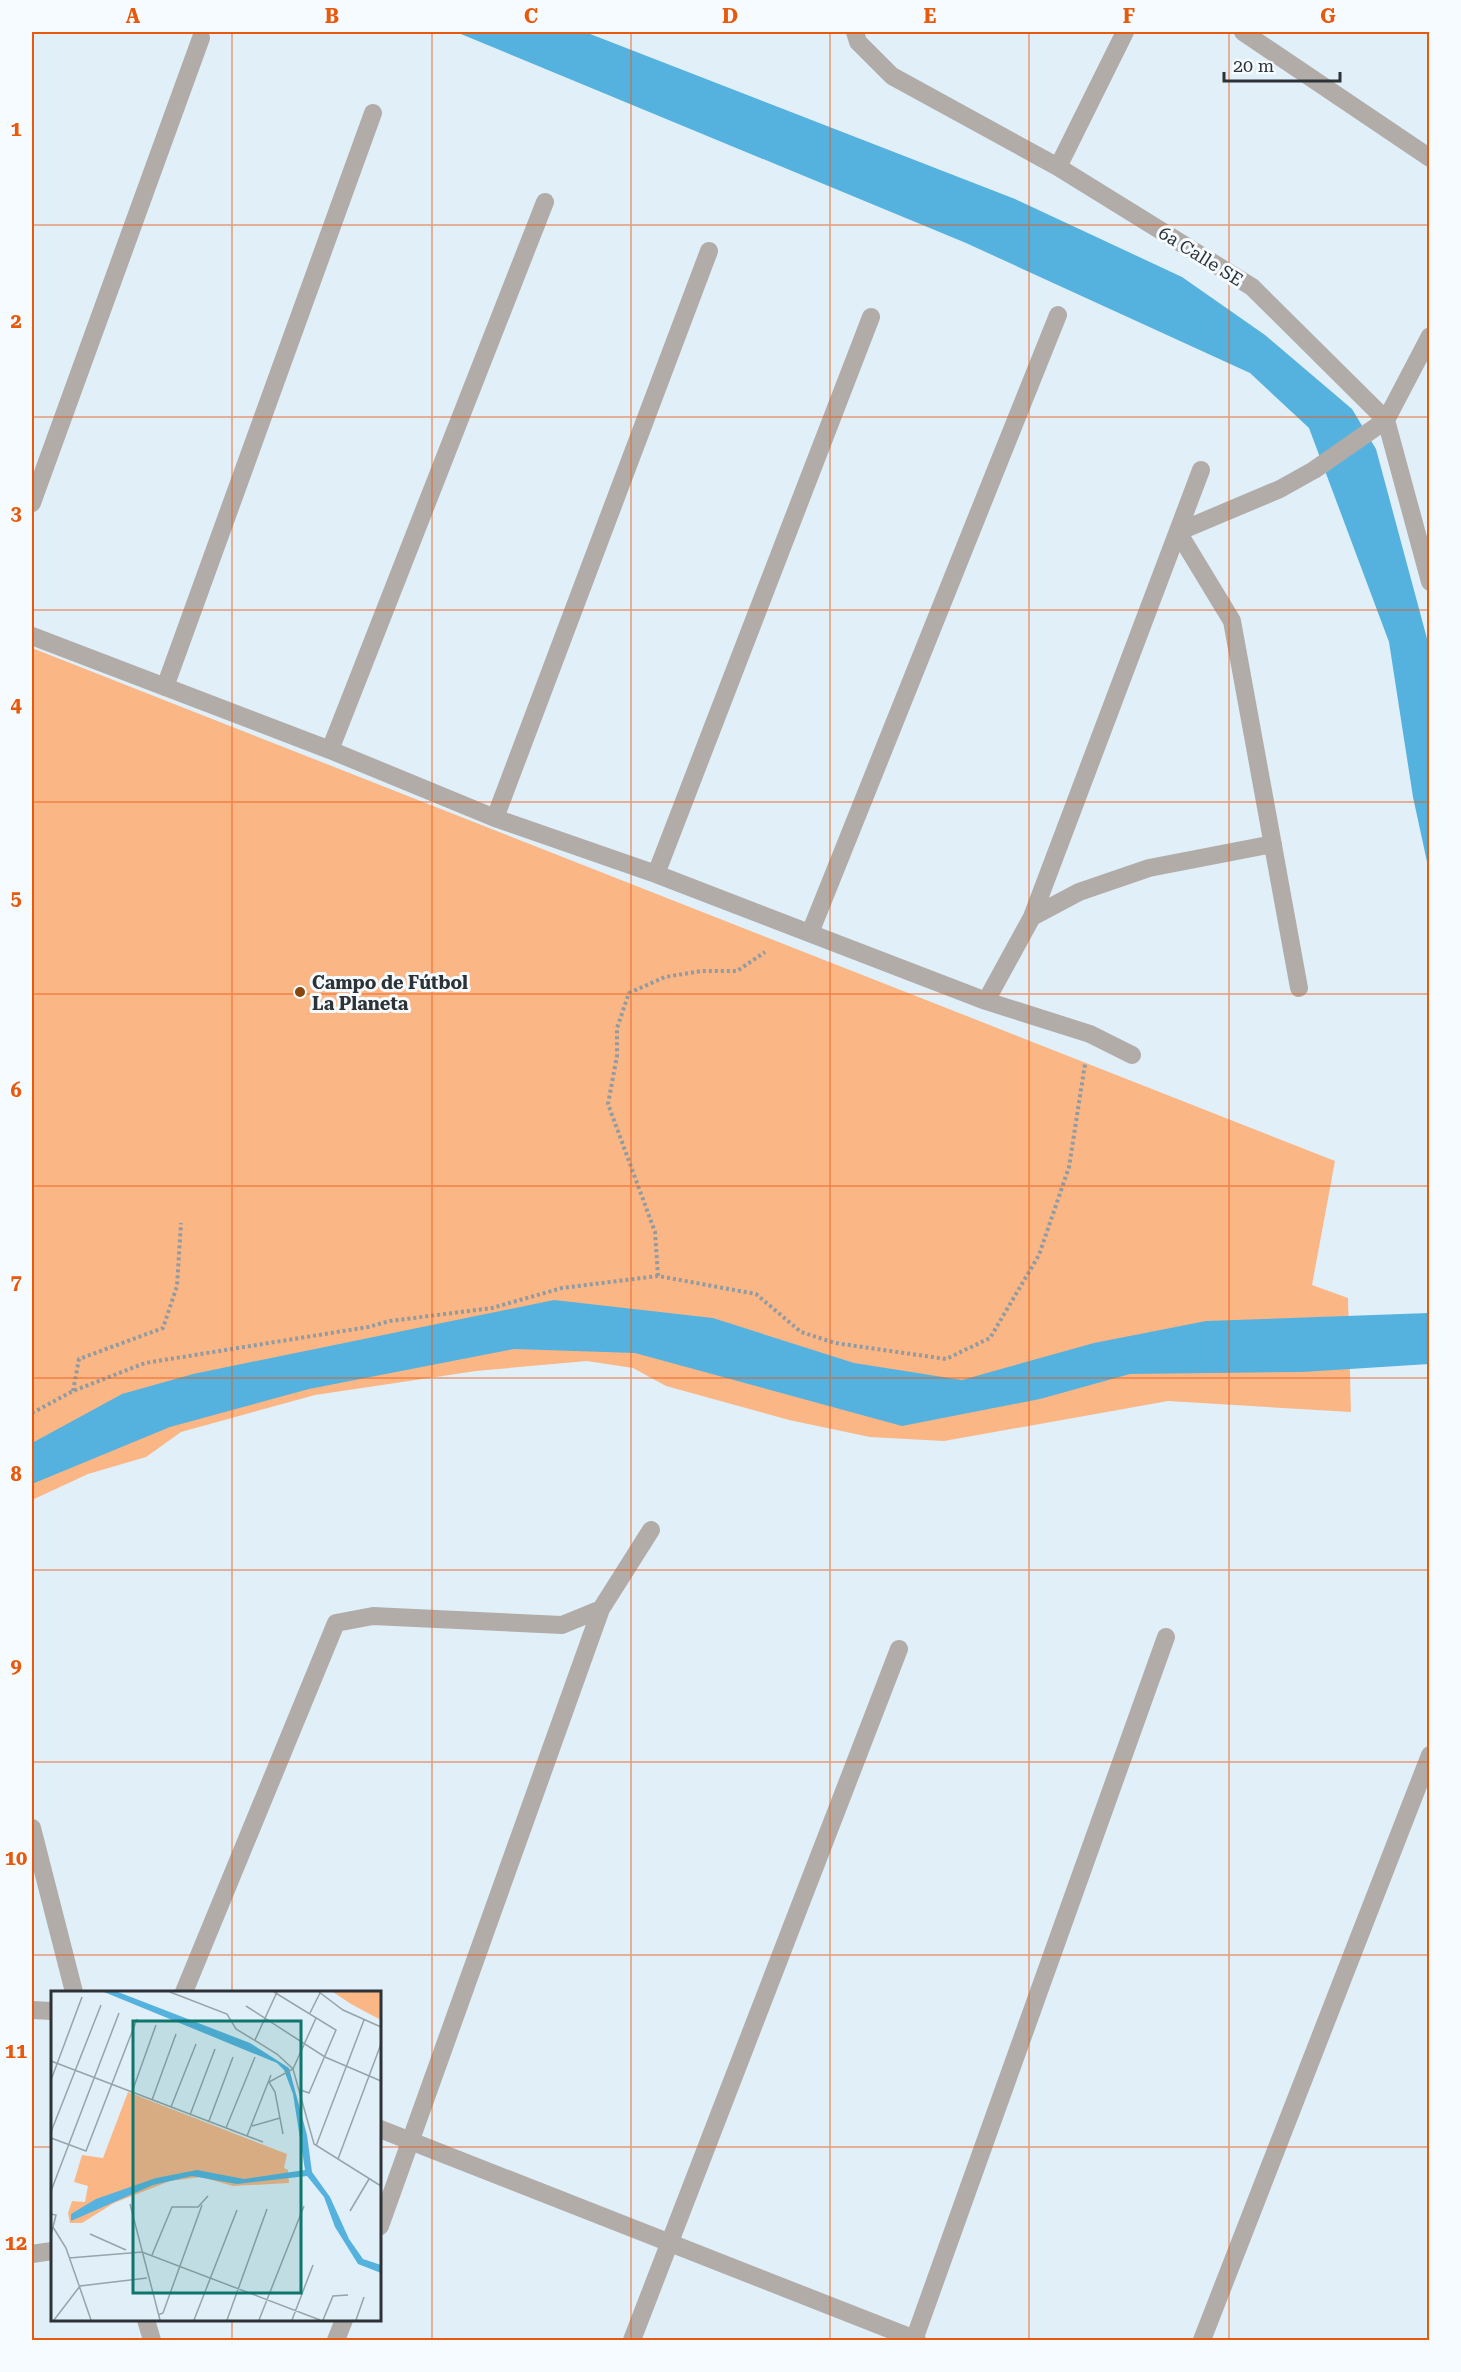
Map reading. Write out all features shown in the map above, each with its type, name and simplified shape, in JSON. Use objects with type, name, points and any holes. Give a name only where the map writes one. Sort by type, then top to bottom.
[{"type":"street","name":"6a Calle SE","points":[[855,32],[858,42],[892,76],[1058,167],[1252,287],[1386,420]]},
{"type":"street","points":[[1058,167],[1125,32]]},
{"type":"street","points":[[1242,32],[1430,158]]},
{"type":"street","points":[[32,503],[201,38]]},
{"type":"street","points":[[165,687],[373,113]]},
{"type":"street","points":[[330,750],[545,202]]},
{"type":"street","points":[[495,818],[709,251]]},
{"type":"street","points":[[810,933],[1058,315]]},
{"type":"street","points":[[656,874],[871,317]]},
{"type":"street","points":[[1178,532],[1280,489],[1314,470],[1386,420],[1430,336]]},
{"type":"street","points":[[1386,420],[1430,582]]},
{"type":"street","points":[[986,1001],[1032,917],[1201,470]]},
{"type":"street","points":[[1178,532],[1232,621],[1299,988]]},
{"type":"street","points":[[32,636],[330,750],[495,818],[656,874],[986,1001],[1090,1034],[1132,1055]]},
{"type":"street","points":[[1032,917],[1079,892],[1149,868],[1273,844]]},
{"type":"street","points":[[381,2223],[601,1609],[651,1530]]},
{"type":"street","points":[[184,1991],[336,1623],[373,1616],[562,1625],[601,1609]]},
{"type":"street","points":[[381,2129],[915,2340],[1166,1637]]},
{"type":"street","points":[[632,2340],[899,1649]]},
{"type":"street","points":[[1202,2340],[1430,1755]]},
{"type":"street","points":[[32,1828],[74,1991]]},
{"type":"street","points":[[32,2010],[51,2011]]},
{"type":"street","points":[[32,2254],[51,2251]]},
{"type":"street","points":[[147,2321],[152,2340]]},
{"type":"street","points":[[336,2340],[343,2321]]},
{"type":"path","points":[[657,1276],[655,1232],[608,1104],[617,1056],[617,1028],[629,993],[665,977],[701,971],[737,971],[765,952]]},
{"type":"path","points":[[32,1413],[73,1391],[145,1363],[368,1327],[390,1321],[492,1308],[562,1288],[657,1276],[756,1294],[801,1332],[873,1351],[946,1359],[990,1338],[1039,1255],[1069,1167],[1090,1034]]},
{"type":"path","points":[[73,1391],[79,1359],[163,1328],[177,1286],[182,1223]]},
{"type":"shaded area","points":[[32,648],[1335,1161],[1312,1285],[1348,1298],[1351,1412],[1168,1401],[944,1441],[870,1437],[789,1420],[666,1386],[633,1368],[587,1361],[476,1371],[315,1395],[181,1432],[146,1457],[88,1474],[32,1500]]},
{"type":"water","points":[[456,32],[585,32],[1015,199],[1182,277],[1265,335],[1352,409],[1376,449],[1429,646],[1429,871],[1413,797],[1389,642],[1309,428],[1250,373],[966,243]]},
{"type":"water","points":[[554,1300],[713,1318],[854,1363],[962,1380],[1094,1343],[1206,1321],[1429,1313],[1429,1364],[1302,1372],[1130,1374],[1040,1399],[902,1426],[635,1353],[514,1349],[309,1389],[170,1427],[32,1484],[32,1443],[122,1394],[193,1374]]},
{"type":"place","name":"Campo de Fútbol La Planeta","points":[[300,992]]}]
